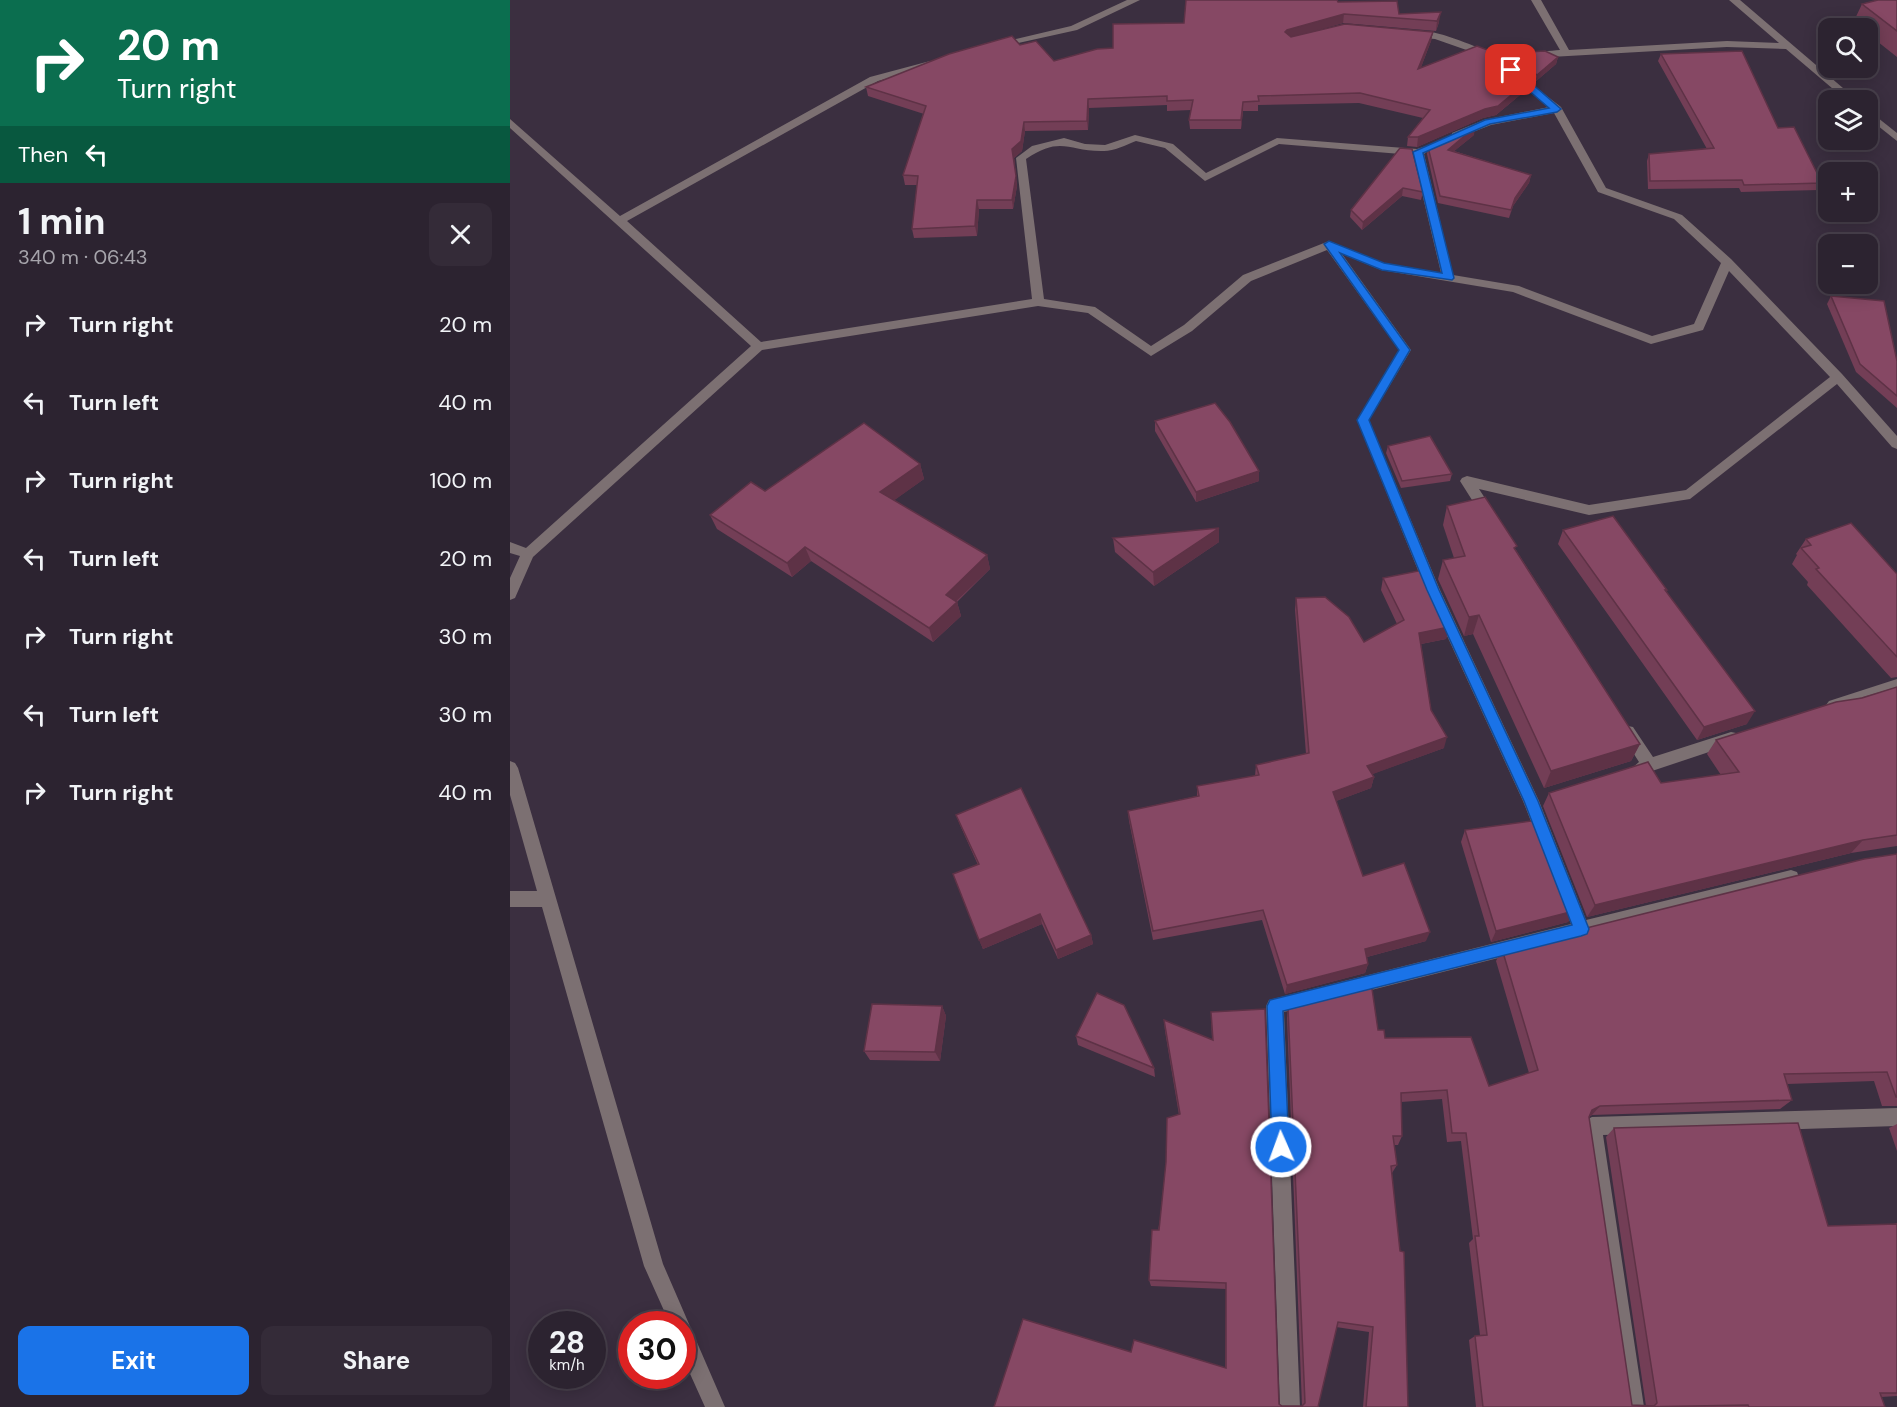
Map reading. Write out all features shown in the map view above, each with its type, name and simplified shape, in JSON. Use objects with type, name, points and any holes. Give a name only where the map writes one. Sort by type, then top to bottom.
[{"type":"street","points":[[982,49],[1074,28],[1135,0]]},
{"type":"street","points":[[1536,0],[1566,53]]},
{"type":"street","points":[[1734,0],[1840,90]]},
{"type":"street","points":[[1401,33],[1436,36],[1496,57],[1557,109],[1602,190],[1678,217],[1727,262],[1838,377],[1897,444]]},
{"type":"street","points":[[1496,57],[1727,44],[1787,46]]},
{"type":"street","points":[[619,220],[874,80],[939,61]]},
{"type":"street","points":[[1038,302],[1021,158],[1036,148],[1064,141],[1084,147],[1106,148],[1135,138],[1169,146],[1205,178],[1277,141],[1418,152],[1488,122],[1557,109]]},
{"type":"street","points":[[510,122],[758,345]]},
{"type":"street","points":[[1878,122],[1897,138]]},
{"type":"street","points":[[1418,152],[1448,278]]},
{"type":"street","points":[[510,594],[528,554],[758,345],[1038,302],[1091,310],[1151,352],[1188,328],[1247,278],[1329,244],[1382,266],[1515,290],[1651,340],[1699,327],[1727,262]]},
{"type":"street","points":[[1329,244],[1405,350],[1363,420],[1433,590],[1536,800],[1581,929]]},
{"type":"street","points":[[1499,530],[1467,481],[1589,510],[1690,494],[1838,377]]},
{"type":"street","points":[[510,547],[528,554]]},
{"type":"street","points":[[1818,710],[1897,685]]},
{"type":"street","points":[[1617,716],[1649,765]]},
{"type":"street","points":[[1627,772],[1750,732]]},
{"type":"street","points":[[510,768],[654,1266],[674,1311]]},
{"type":"street","points":[[1290,1407],[1275,1006],[1807,873]]},
{"type":"street","points":[[510,899],[547,898]]},
{"type":"street","points":[[1634,1407],[1592,1126],[1897,1117]]},
{"type":"street","points":[[696,1363],[715,1407]]},
{"type":"building","points":[[1186,0],[1397,1],[1399,14],[1441,12],[1437,21],[1344,14],[1285,32],[1291,37],[1345,24],[1433,32],[1418,69],[1477,46],[1493,52],[1528,81],[1498,106],[1485,109],[1418,137],[1408,137],[1430,110],[1360,93],[1258,96],[1259,101],[1243,102],[1241,120],[1189,120],[1193,100],[1167,101],[1167,96],[1088,99],[1087,121],[1024,122],[1021,141],[1012,149],[1016,176],[1012,200],[977,200],[975,226],[912,229],[918,176],[903,175],[926,106],[866,87],[949,54],[1012,36],[1020,45],[1036,41],[1054,61],[1097,49],[1113,48],[1113,24],[1184,23]]},
{"type":"building","points":[[1878,0],[1897,0],[1897,31],[1862,4]]},
{"type":"building","points":[[1545,51],[1558,57],[1537,75],[1511,53]]},
{"type":"building","points":[[1742,51],[1778,128],[1794,127],[1818,175],[1818,183],[1744,185],[1742,180],[1650,181],[1649,154],[1714,148],[1661,54]]},
{"type":"building","points":[[1475,127],[1448,150],[1531,175],[1515,198],[1511,210],[1440,196],[1428,147]]},
{"type":"building","points":[[1400,148],[1412,149],[1423,192],[1403,188],[1363,222],[1351,210]]},
{"type":"building","points":[[1831,296],[1884,301],[1897,361],[1897,396],[1860,364]]},
{"type":"building","points":[[1215,403],[1230,422],[1259,471],[1196,492],[1155,421]]},
{"type":"building","points":[[864,423],[920,464],[880,492],[987,555],[946,595],[957,602],[929,628],[805,547],[787,563],[710,515],[751,482],[765,491]]},
{"type":"building","points":[[1430,436],[1452,474],[1402,481],[1388,446]]},
{"type":"building","points":[[1485,497],[1517,546],[1514,548],[1640,744],[1551,771],[1479,615],[1469,617],[1443,560],[1465,556],[1447,506]]},
{"type":"building","points":[[1613,516],[1755,711],[1704,727],[1563,530]]},
{"type":"building","points":[[1851,523],[1897,574],[1897,657],[1816,569],[1819,568],[1801,548],[1811,545],[1806,539]]},
{"type":"building","points":[[1219,528],[1153,572],[1113,538]]},
{"type":"building","points":[[1423,570],[1449,627],[1419,633],[1431,710],[1447,737],[1367,766],[1374,777],[1333,792],[1363,876],[1404,863],[1430,932],[1365,949],[1368,964],[1287,985],[1263,910],[1153,931],[1128,811],[1199,796],[1197,786],[1259,775],[1256,765],[1309,753],[1296,598],[1325,597],[1349,617],[1364,642],[1404,620],[1383,578]]},
{"type":"building","points":[[1897,687],[1897,835],[1863,840],[1595,905],[1549,793],[1648,762],[1661,783],[1739,772],[1716,740],[1836,702],[1862,698]]},
{"type":"building","points":[[1021,788],[1091,935],[1056,950],[1040,914],[979,940],[953,874],[979,864],[956,815]]},
{"type":"building","points":[[1538,820],[1574,911],[1496,931],[1465,830]]},
{"type":"building","points":[[1897,854],[1897,1097],[1887,1072],[1784,1074],[1792,1100],[1600,1106],[1592,1110],[1589,1117],[1632,1405],[1654,1406],[1657,1403],[1614,1128],[1798,1123],[1828,1226],[1897,1224],[1897,1393],[1880,1393],[1885,1407],[1749,1407],[1748,1405],[1637,1407],[1483,1407],[1475,1336],[1487,1335],[1475,1236],[1479,1236],[1466,1133],[1452,1133],[1447,1090],[1401,1093],[1402,1136],[1393,1136],[1397,1165],[1391,1166],[1400,1251],[1404,1252],[1408,1407],[1366,1407],[1373,1327],[1338,1322],[1318,1407],[994,1407],[1023,1319],[1131,1352],[1134,1340],[1226,1368],[1226,1283],[1149,1280],[1152,1230],[1159,1230],[1166,1162],[1167,1118],[1180,1114],[1164,1020],[1213,1040],[1211,1012],[1265,1009],[1279,1404],[1302,1406],[1305,1403],[1288,1008],[1295,1007],[1293,1002],[1371,982],[1378,1030],[1384,1030],[1385,1038],[1471,1037],[1489,1086],[1538,1070],[1502,949],[1864,859]]},
{"type":"building","points":[[1097,993],[1124,1005],[1154,1068],[1076,1036]]},
{"type":"building","points":[[872,1004],[942,1006],[935,1052],[864,1051]]},
{"type":"route","points":[[1281,1147],[1275,1006],[1581,929],[1531,801],[1433,590],[1363,420],[1405,350],[1329,244],[1382,266],[1448,278],[1418,152],[1488,122],[1557,109],[1511,70]]}]
